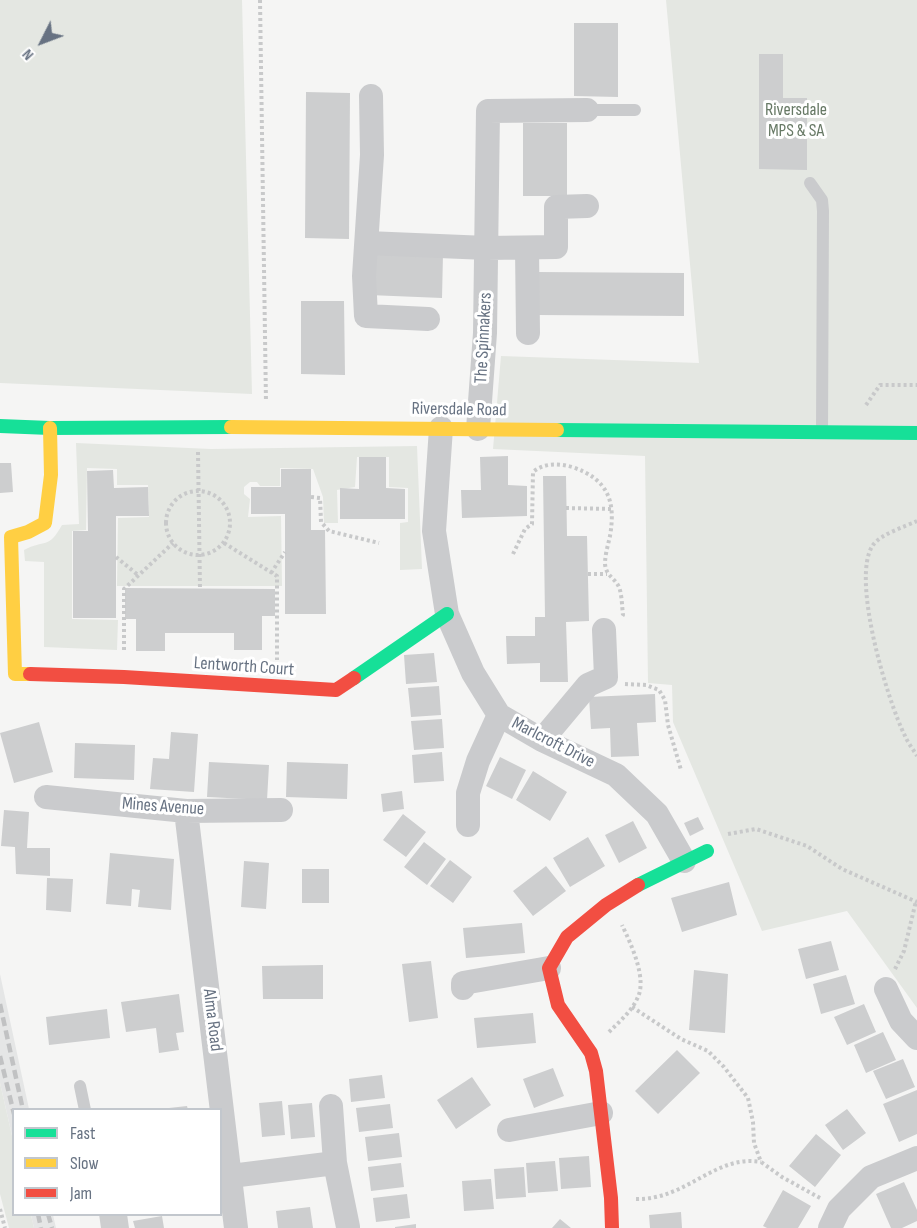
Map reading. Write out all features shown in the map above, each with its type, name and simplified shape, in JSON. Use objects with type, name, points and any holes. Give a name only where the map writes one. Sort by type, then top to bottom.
[{"type":"street","points":[[371,96],[372,155],[364,276],[366,315],[428,319]]},
{"type":"street","name":"The Spinnakers","points":[[478,429],[485,333],[488,111],[586,110]]},
{"type":"street","points":[[367,243],[487,248],[556,247],[556,207],[587,206]]},
{"type":"street","points":[[527,248],[528,333]]},
{"type":"street","name":"Riversdale Road","points":[[0,426],[50,428],[267,426],[917,433]]},
{"type":"street","name":"Lentworth Court","points":[[50,428],[51,475],[45,523],[28,532],[11,537],[15,674],[124,677],[336,690],[447,614]]},
{"type":"street","name":"Marlcroft Drive","points":[[441,428],[434,531],[447,614],[473,673],[499,715],[542,740],[616,775],[657,814],[684,861]]},
{"type":"street","points":[[542,740],[588,685],[606,677],[604,630]]},
{"type":"street","points":[[468,825],[468,793],[478,761],[499,715]]},
{"type":"street","name":"Mines Avenue","points":[[46,797],[186,811],[281,810]]},
{"type":"street","name":"Alma Road","points":[[186,811],[231,1176],[230,1215]]},
{"type":"street","points":[[612,1228],[611,1198],[596,1071],[591,1053],[558,1005],[549,968],[567,937],[610,903],[643,882],[707,851]]},
{"type":"street","points":[[463,988],[463,983],[549,968]]},
{"type":"street","points":[[886,989],[901,1021],[917,1038]]},
{"type":"street","points":[[331,1106],[335,1163],[348,1227]]},
{"type":"street","points":[[509,1130],[601,1113]]},
{"type":"street","points":[[834,1218],[871,1177],[917,1158]]},
{"type":"street","points":[[231,1176],[335,1163]]},
{"type":"lane","points":[[586,110],[636,110]]},
{"type":"lane","points":[[810,183],[822,200],[823,211],[822,432]]},
{"type":"lane","points":[[80,1086],[85,1108]]},
{"type":"path","points":[[260,0],[267,426]]},
{"type":"path","points":[[847,432],[879,385],[917,385]]},
{"type":"path","points":[[199,427],[200,589]]},
{"type":"path","points":[[513,554],[525,529],[532,524],[533,472],[542,465],[571,467],[590,475],[608,491],[612,509],[605,564],[607,574],[619,586],[623,615],[617,624],[604,630]]},
{"type":"path","points":[[200,491],[220,498],[230,517],[231,528],[224,543],[211,553],[200,556],[190,555],[180,550],[168,534],[166,524],[172,504],[180,496],[189,492],[200,491]]},
{"type":"path","points":[[311,497],[320,498],[321,522],[329,531],[379,543]]},
{"type":"path","points":[[566,508],[612,509]]},
{"type":"path","points":[[917,521],[891,532],[873,546],[865,571],[868,617],[881,666],[905,736],[917,756]]},
{"type":"path","points":[[124,677],[123,589],[173,543]]},
{"type":"path","points":[[224,543],[277,576],[277,687]]},
{"type":"path","points":[[271,573],[285,552]]},
{"type":"path","points":[[116,557],[138,575]]},
{"type":"path","points":[[588,574],[607,574]]},
{"type":"path","points":[[606,677],[630,686],[646,685],[659,690],[666,700],[668,725],[681,770]]},
{"type":"path","points":[[707,851],[722,835],[756,829],[807,846],[842,869],[917,901],[904,951],[886,989]]},
{"type":"path","points":[[591,1053],[639,996],[640,973],[630,942],[610,903]]},
{"type":"path","points":[[632,1007],[681,1039],[708,1051],[724,1067],[748,1098],[754,1143],[761,1162]]},
{"type":"path","points":[[611,1198],[660,1197],[680,1190],[731,1162],[749,1160],[761,1162],[834,1218]]},
{"type":"path","points":[[0,1209],[5,1228]]},
{"type":"shaded area","points":[[0,974],[29,1108],[12,1108],[12,1136],[0,1083]]},
{"type":"shaded area","points":[[31,1216],[53,1216],[56,1228],[34,1228]]},
{"type":"green space","points":[[0,0],[242,0],[252,394],[0,383]]},
{"type":"green space","name":"Riversdale MPS & SA","points":[[666,0],[917,0],[917,1008],[847,911],[762,931],[673,722],[672,685],[648,683],[645,456],[493,449],[501,356],[699,363]]},
{"type":"green space","points":[[76,443],[211,449],[417,446],[422,569],[400,570],[400,523],[408,522],[408,488],[389,487],[389,457],[357,457],[355,487],[337,490],[338,523],[324,523],[323,497],[313,469],[280,468],[280,486],[260,486],[257,482],[250,482],[244,487],[244,494],[250,499],[248,517],[281,516],[282,586],[117,586],[118,518],[149,517],[148,485],[117,485],[117,469],[87,468],[86,530],[72,531],[72,619],[118,620],[117,650],[44,647],[44,562],[25,561],[24,550],[46,543],[53,538],[62,525],[79,524]]},
{"type":"green space","points":[[0,1083],[12,1136],[12,1216],[31,1216],[34,1228],[9,1228],[0,1194]]},
{"type":"building","points":[[574,23],[618,23],[618,97],[574,96]]},
{"type":"building","points":[[759,54],[783,54],[783,98],[807,98],[807,170],[759,169]]},
{"type":"building","points":[[306,92],[350,93],[349,239],[305,238]]},
{"type":"building","points":[[523,123],[567,123],[567,196],[523,196]]},
{"type":"building","points":[[370,252],[443,254],[442,298],[369,295]]},
{"type":"building","points":[[537,272],[684,273],[684,316],[537,315]]},
{"type":"building","points":[[301,301],[344,301],[345,375],[301,374]]},
{"type":"building","points":[[508,456],[508,485],[527,486],[527,516],[462,518],[461,490],[481,490],[480,457]]},
{"type":"building","points":[[359,457],[386,457],[386,488],[405,489],[405,519],[340,519],[340,488],[359,489]]},
{"type":"building","points":[[0,463],[11,463],[13,492],[0,493]]},
{"type":"building","points":[[281,469],[311,469],[311,530],[325,530],[326,614],[285,614],[285,514],[251,514],[251,487],[281,487]]},
{"type":"building","points":[[113,470],[114,488],[148,487],[149,516],[116,516],[116,618],[73,618],[73,531],[88,531],[87,471]]},
{"type":"building","points":[[543,476],[566,476],[567,536],[587,536],[589,621],[566,622],[568,682],[540,682],[540,663],[507,664],[506,636],[535,636],[535,617],[545,617]]},
{"type":"building","points":[[125,588],[275,589],[275,616],[262,616],[262,650],[234,650],[234,633],[165,633],[165,651],[136,651],[136,619],[125,619]]},
{"type":"building","points":[[434,653],[437,682],[406,684],[404,655]]},
{"type":"building","points":[[439,686],[441,715],[411,717],[408,688]]},
{"type":"building","points":[[655,694],[656,722],[637,723],[639,756],[611,757],[610,728],[591,729],[589,697]]},
{"type":"building","points":[[442,719],[444,748],[414,750],[411,721]]},
{"type":"building","points":[[39,722],[53,772],[14,783],[0,733]]},
{"type":"building","points":[[171,732],[198,734],[194,792],[150,789],[153,758],[169,759]]},
{"type":"building","points":[[75,743],[135,745],[134,780],[74,778]]},
{"type":"building","points":[[442,752],[444,781],[414,783],[412,755]]},
{"type":"building","points":[[500,757],[526,770],[512,799],[486,786]]},
{"type":"building","points":[[209,762],[269,765],[267,800],[207,797]]},
{"type":"building","points":[[287,762],[348,764],[347,799],[286,797]]},
{"type":"building","points":[[533,771],[567,792],[550,821],[516,800]]},
{"type":"building","points":[[402,791],[404,809],[383,812],[381,794]]},
{"type":"building","points":[[4,810],[29,812],[27,848],[50,848],[50,876],[16,874],[15,847],[1,846]]},
{"type":"building","points":[[403,814],[426,832],[406,857],[383,840]]},
{"type":"building","points":[[698,817],[704,829],[690,836],[684,823]]},
{"type":"building","points":[[633,821],[647,848],[619,863],[605,835]]},
{"type":"building","points":[[588,837],[605,866],[570,887],[553,858]]},
{"type":"building","points":[[424,842],[446,859],[427,885],[404,867]]},
{"type":"building","points":[[110,853],[174,859],[171,910],[138,907],[140,890],[132,889],[131,906],[106,904]]},
{"type":"building","points":[[450,860],[472,877],[453,903],[430,886]]},
{"type":"building","points":[[244,861],[269,863],[266,909],[241,907]]},
{"type":"building","points":[[546,866],[566,891],[533,916],[513,891]]},
{"type":"building","points":[[302,869],[329,869],[329,903],[302,903]]},
{"type":"building","points":[[47,878],[73,879],[71,912],[46,910]]},
{"type":"building","points":[[729,882],[737,915],[682,932],[671,898]]},
{"type":"building","points":[[522,923],[525,953],[466,958],[463,928]]},
{"type":"building","points":[[831,941],[839,970],[806,979],[798,949]]},
{"type":"building","points":[[431,961],[438,1018],[409,1022],[402,964]]},
{"type":"building","points":[[323,965],[323,999],[263,999],[262,966]]},
{"type":"building","points":[[694,970],[728,974],[725,1033],[689,1030]]},
{"type":"building","points":[[846,975],[855,1004],[821,1014],[813,984]]},
{"type":"building","points":[[179,994],[184,1032],[176,1033],[179,1050],[159,1053],[156,1028],[126,1032],[121,1002]]},
{"type":"building","points":[[864,1004],[876,1032],[847,1045],[834,1017]]},
{"type":"building","points":[[107,1009],[110,1038],[49,1045],[46,1017]]},
{"type":"building","points":[[533,1013],[536,1043],[477,1048],[474,1018]]},
{"type":"building","points":[[883,1032],[896,1060],[866,1073],[854,1045]]},
{"type":"building","points":[[677,1050],[700,1073],[658,1114],[635,1091]]},
{"type":"building","points":[[903,1059],[915,1087],[886,1099],[873,1071]]},
{"type":"building","points":[[553,1068],[564,1096],[534,1108],[523,1079]]},
{"type":"building","points":[[382,1075],[385,1098],[351,1102],[349,1079]]},
{"type":"building","points":[[472,1077],[491,1105],[456,1129],[437,1100]]},
{"type":"building","points":[[917,1090],[917,1134],[899,1142],[883,1104]]},
{"type":"building","points":[[282,1101],[285,1135],[262,1137],[259,1103]]},
{"type":"building","points":[[312,1103],[315,1137],[291,1139],[288,1105]]},
{"type":"building","points":[[390,1104],[393,1128],[359,1132],[356,1108]]},
{"type":"building","points":[[847,1109],[866,1133],[843,1150],[825,1125]]},
{"type":"building","points":[[399,1133],[402,1157],[368,1161],[365,1137]]},
{"type":"building","points":[[816,1134],[841,1155],[815,1187],[789,1166]]},
{"type":"building","points":[[589,1156],[591,1187],[561,1189],[559,1158]]},
{"type":"building","points":[[555,1161],[558,1191],[528,1193],[526,1163]]},
{"type":"building","points":[[401,1163],[404,1187],[371,1191],[368,1167]]},
{"type":"building","points":[[524,1167],[526,1197],[496,1199],[494,1169]]},
{"type":"building","points":[[491,1179],[494,1209],[464,1211],[462,1181]]},
{"type":"building","points":[[904,1182],[917,1210],[917,1221],[902,1228],[891,1228],[876,1194]]},
{"type":"building","points":[[783,1190],[811,1206],[798,1228],[767,1228],[763,1226]]},
{"type":"building","points":[[407,1194],[410,1218],[376,1222],[373,1198]]},
{"type":"building","points":[[310,1207],[313,1228],[278,1228],[276,1211]]},
{"type":"building","points":[[681,1212],[682,1228],[650,1228],[649,1215]]},
{"type":"building","points":[[99,1216],[127,1216],[129,1228],[101,1228]]},
{"type":"building","points":[[162,1216],[164,1228],[135,1228],[133,1221]]},
{"type":"building","points":[[560,1219],[571,1228],[552,1228]]},
{"type":"building","points":[[416,1224],[416,1228],[395,1228],[395,1227]]},
{"type":"railway","points":[[0,1004],[23,1108]]},
{"type":"railway","points":[[0,1056],[13,1108]]},
{"type":"railway","points":[[38,1216],[41,1228]]},
{"type":"railway","points":[[49,1216],[52,1228]]},
{"type":"traffic: fast","points":[[0,426],[231,427]]},
{"type":"traffic: fast","points":[[557,430],[917,433]]},
{"type":"traffic: fast","points":[[354,678],[447,614]]},
{"type":"traffic: fast","points":[[638,885],[707,851]]},
{"type":"traffic: slow","points":[[231,427],[557,430]]},
{"type":"traffic: slow","points":[[30,674],[15,674],[11,537],[28,532],[45,523],[51,475],[50,428]]},
{"type":"traffic: jam","points":[[30,674],[124,677],[336,690],[354,678]]},
{"type":"traffic: jam","points":[[612,1228],[611,1198],[596,1071],[591,1053],[558,1005],[549,968],[567,937],[606,905],[638,885]]}]
